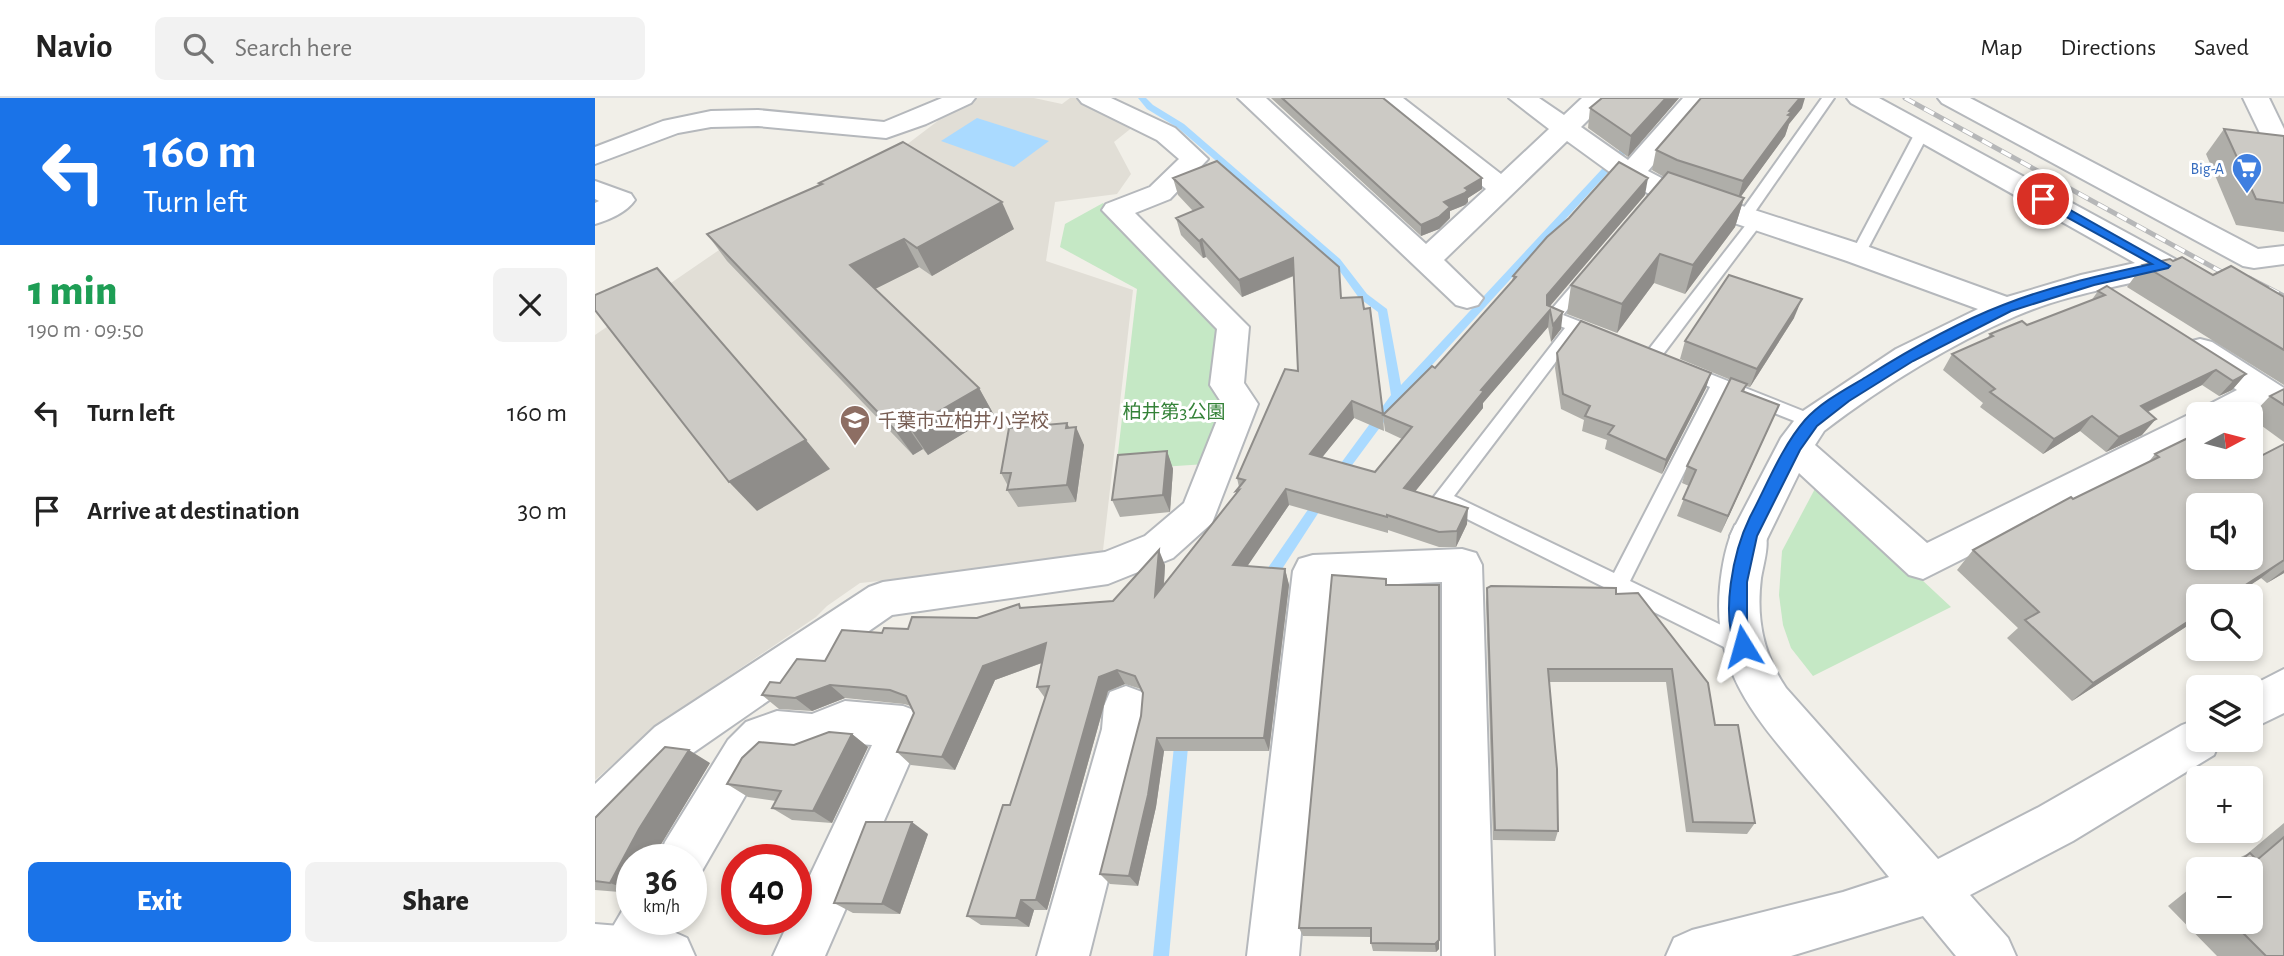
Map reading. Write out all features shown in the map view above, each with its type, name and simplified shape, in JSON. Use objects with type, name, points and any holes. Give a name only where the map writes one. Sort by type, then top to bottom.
[{"type":"street","points":[[595,156],[672,126],[711,119],[758,118],[886,130],[917,120],[962,98]]},
{"type":"street","points":[[595,817],[671,742],[883,598],[1108,568],[1159,547],[1199,512],[1241,404],[1227,385],[1233,327],[1117,210],[1160,193],[1195,159],[1166,134],[1091,98]]},
{"type":"street","points":[[1251,98],[1467,298]]},
{"type":"street","points":[[1387,98],[1502,188]]},
{"type":"street","points":[[1523,98],[1618,164],[1657,195],[1751,218],[2006,308]]},
{"type":"street","points":[[1426,261],[1597,98]]},
{"type":"street","points":[[1618,164],[1697,98]]},
{"type":"street","points":[[1860,98],[2164,266],[2092,282],[2006,308],[1908,357],[1844,398],[1803,434],[1749,536],[1739,582],[1738,620],[1753,679],[1990,956]]},
{"type":"street","points":[[1951,98],[2255,259],[2284,255]]},
{"type":"street","points":[[2256,98],[2284,156]]},
{"type":"street","points":[[595,189],[621,200],[595,215]]},
{"type":"street","points":[[2092,282],[2126,303]]},
{"type":"street","points":[[2172,333],[2274,398]]},
{"type":"street","points":[[1803,434],[1923,563],[2186,431]]},
{"type":"street","points":[[1273,956],[1313,571],[1462,565],[1468,956]]},
{"type":"street","points":[[2263,702],[2284,689]]},
{"type":"street","points":[[1063,956],[1124,729],[1126,706]]},
{"type":"street","points":[[691,844],[744,755],[762,737],[777,732],[812,735],[845,722],[903,727],[799,956]]},
{"type":"street","points":[[1692,956],[1843,917],[1931,888],[2056,824],[2186,747]]},
{"type":"lane","points":[[1803,434],[1720,385],[1646,355],[1751,218],[1828,98]]},
{"type":"lane","points":[[1859,254],[1922,133]]},
{"type":"lane","points":[[1598,264],[1553,317],[1581,329],[1442,498],[1743,646]]},
{"type":"lane","points":[[1618,584],[1720,385]]},
{"type":"shaded area","name":"千葉市立柏井小学校","points":[[968,98],[1034,98],[1062,104],[1070,98],[1076,98],[1134,126],[1114,142],[1131,174],[1117,194],[1055,202],[1046,261],[1133,290],[1102,559],[860,583],[816,617],[657,725],[595,780],[595,335],[760,222],[810,218]]},
{"type":"green space","name":"柏井第3公園","points":[[1103,203],[1224,332],[1230,401],[1206,464],[1116,470],[1137,289],[1060,247],[1065,224]]},
{"type":"green space","points":[[1818,483],[1951,607],[1813,676],[1791,648],[1783,625],[1779,595],[1782,551]]},
{"type":"water","points":[[977,118],[1049,141],[1014,167],[941,141]]},
{"type":"building","points":[[1282,98],[1383,98],[1482,178],[1465,188],[1468,190],[1465,193],[1444,202],[1450,207],[1439,217],[1421,225]]},
{"type":"building","points":[[1602,98],[1666,98],[1631,136],[1590,108]]},
{"type":"building","points":[[1701,98],[1800,98],[1789,111],[1792,112],[1788,115],[1791,116],[1743,181],[1677,160],[1656,150]]},
{"type":"building","points":[[2224,129],[2284,136],[2284,203],[2256,199]]},
{"type":"building","points":[[903,142],[1002,202],[917,248],[904,239],[850,265],[979,388],[910,428],[905,423],[894,429],[707,234],[822,184],[819,183]]},
{"type":"building","points":[[1217,161],[1339,267],[1341,298],[1362,297],[1364,309],[1370,308],[1383,414],[1352,401],[1310,454],[1375,472],[1412,427],[1383,415],[1432,366],[1435,368],[1516,277],[1513,276],[1547,237],[1569,218],[1619,162],[1648,178],[1547,295],[1547,305],[1563,312],[1553,325],[1550,310],[1481,390],[1484,391],[1404,488],[1468,508],[1457,531],[1439,532],[1387,515],[1286,489],[1233,565],[1285,569],[1264,738],[1157,738],[1148,795],[1129,876],[1100,874],[1141,716],[1143,693],[1135,676],[1117,670],[1099,677],[1036,900],[1021,900],[1016,918],[967,916],[1003,805],[1010,805],[1049,686],[1037,687],[1046,643],[983,666],[942,757],[897,752],[914,713],[906,696],[890,690],[830,685],[795,698],[762,695],[770,682],[780,683],[797,659],[825,661],[842,630],[882,633],[884,628],[908,629],[912,617],[977,618],[1019,604],[1020,608],[1113,601],[1159,550],[1155,596],[1239,490],[1236,491],[1245,480],[1237,478],[1285,369],[1298,371],[1293,258],[1239,280],[1202,239],[1199,241],[1176,218],[1203,207],[1173,178]]},
{"type":"building","points":[[1668,172],[1744,198],[1693,265],[1660,254],[1622,304],[1571,285]]},
{"type":"building","points":[[2182,257],[2213,275],[2231,266],[2284,297],[2284,350],[2143,265],[2170,259],[2173,261]]},
{"type":"building","points":[[657,268],[806,440],[729,482],[595,310],[595,295]]},
{"type":"building","points":[[1729,275],[1802,299],[1757,369],[1685,341]]},
{"type":"building","points":[[2107,286],[2246,374],[2233,381],[2216,370],[2141,406],[2156,419],[2119,437],[2092,416],[2054,439],[1990,392],[1995,389],[1952,354],[2022,321],[2027,325],[2105,295],[2098,291]]},
{"type":"building","points":[[1581,321],[1711,373],[1666,460],[1608,434],[1614,426],[1585,416],[1590,406],[1563,394],[1557,353]]},
{"type":"building","points":[[1731,378],[1747,384],[1742,391],[1779,405],[1728,516],[1683,499],[1696,470],[1687,466]]},
{"type":"building","points":[[2284,389],[2284,405],[2270,396]]},
{"type":"building","points":[[1067,423],[1066,428],[1076,427],[1067,485],[1007,490],[1011,473],[1001,473],[1009,428]]},
{"type":"building","points":[[2186,439],[2186,480],[2263,480],[2263,455],[2284,444],[2284,560],[2247,584],[2186,584],[2186,623],[2093,683],[2025,620],[2039,612],[1973,550],[2071,497],[2073,499],[2159,457],[2155,454]]},
{"type":"building","points":[[1167,451],[1163,495],[1112,500],[1118,455]]},
{"type":"building","points":[[1332,575],[1386,579],[1386,585],[1439,585],[1439,940],[1435,944],[1371,943],[1371,928],[1299,928]]},
{"type":"building","points":[[1487,588],[1616,588],[1616,594],[1638,593],[1708,683],[1715,725],[1738,725],[1755,823],[1693,822],[1672,669],[1548,669],[1557,769],[1558,831],[1495,830]]},
{"type":"building","points":[[829,732],[852,734],[813,811],[772,808],[781,791],[727,784],[742,758],[759,742],[794,745]]},
{"type":"building","points":[[665,747],[689,750],[631,844],[616,844],[616,872],[610,883],[595,881],[595,818]]},
{"type":"building","points":[[866,822],[912,822],[882,904],[834,903]]},
{"type":"building","points":[[2284,837],[2284,956],[2266,956],[2244,934],[2263,934],[2263,857],[2261,857]]},
{"type":"waterway","points":[[1142,98],[1150,107],[1181,126],[1337,261],[1363,296],[1383,311],[1397,396]]},
{"type":"waterway","points":[[1397,396],[1632,142]]},
{"type":"waterway","points":[[1337,477],[1397,396]]},
{"type":"waterway","points":[[1266,582],[1322,498]]},
{"type":"waterway","points":[[1161,956],[1182,736]]},
{"type":"railway","points":[[1905,98],[2238,281]]},
{"type":"railway","points":[[2249,278],[2284,296]]},
{"type":"place","name":"Big-A","points":[[2247,195]]},
{"type":"place","name":"千葉市立柏井小学校","points":[[855,447]]},
{"type":"route","points":[[1743,646],[1738,620],[1739,582],[1749,536],[1794,447],[1812,422],[1908,357],[2006,308],[2092,282],[2164,266],[2043,199]]}]
